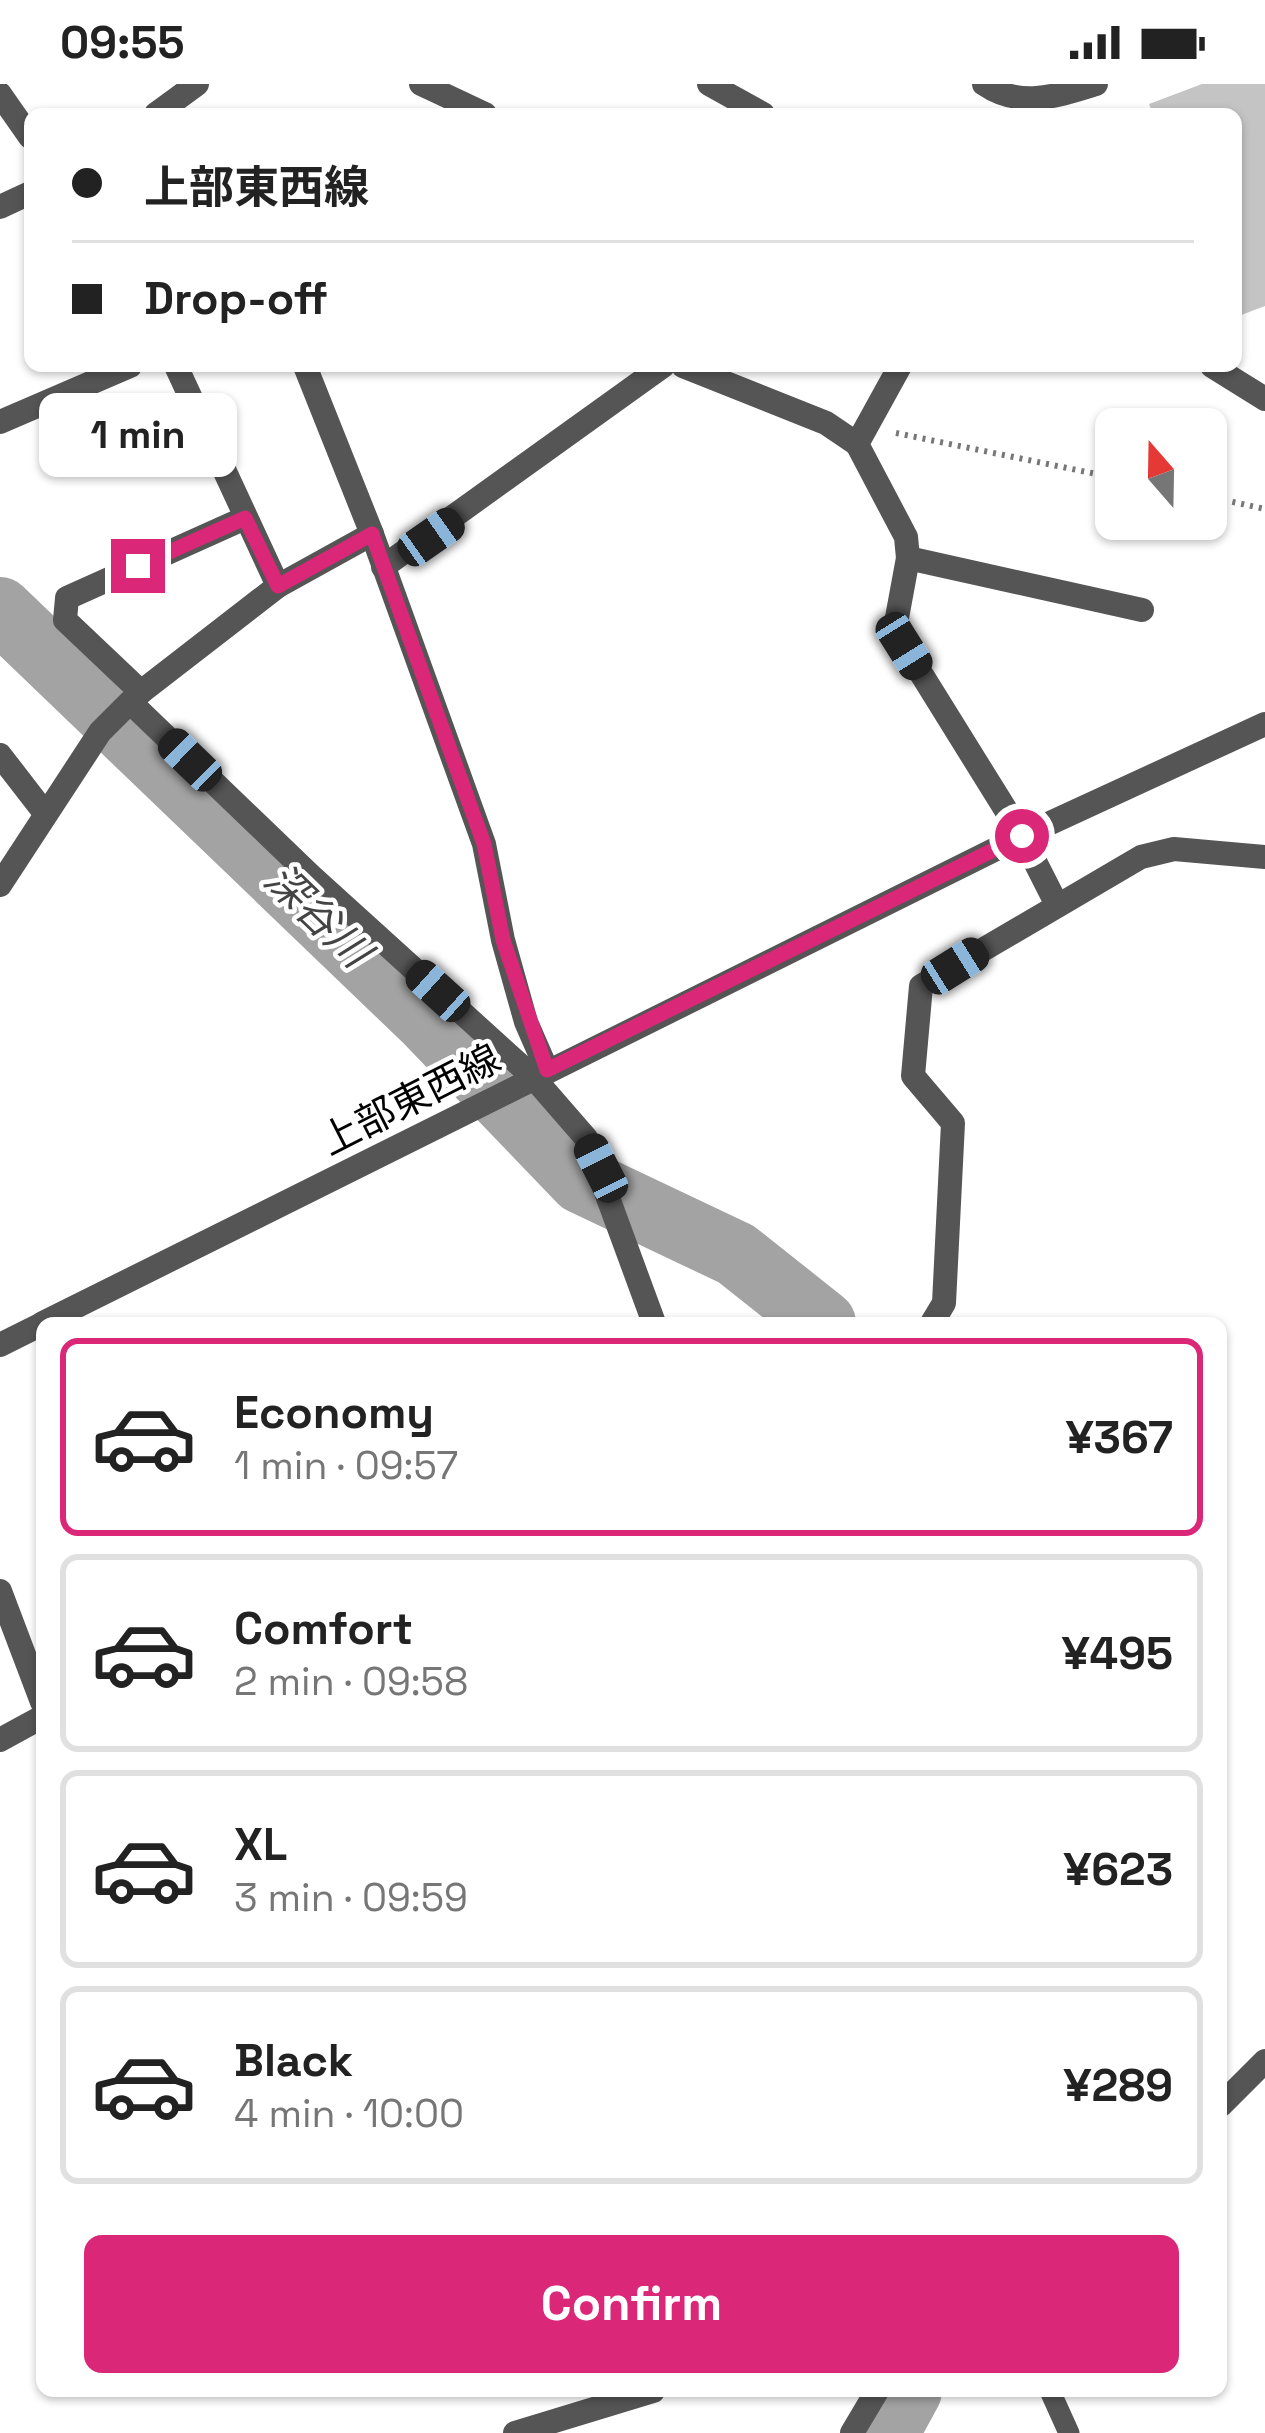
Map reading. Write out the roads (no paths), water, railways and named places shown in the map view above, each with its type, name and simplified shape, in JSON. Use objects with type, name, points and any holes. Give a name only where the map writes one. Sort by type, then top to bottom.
[{"type":"street","points":[[169,108],[197,84]]},
{"type":"street","points":[[421,84],[472,108]]},
{"type":"street","points":[[709,84],[752,108]]},
{"type":"street","points":[[984,84],[1003,97],[1045,99],[1096,84]]},
{"type":"street","points":[[1,96],[24,129]]},
{"type":"street","points":[[0,422],[116,372]]},
{"type":"street","points":[[179,372],[278,586]]},
{"type":"street","points":[[306,372],[372,534],[484,844],[537,1075]]},
{"type":"street","points":[[383,567],[655,372]]},
{"type":"street","points":[[697,372],[826,423],[857,444],[906,537],[908,558],[896,623],[904,646],[1022,836],[1056,903]]},
{"type":"street","points":[[857,444],[897,372]]},
{"type":"street","points":[[1222,372],[1265,399]]},
{"type":"street","points":[[245,518],[68,598],[65,620],[132,700],[311,876],[537,1075],[586,1138],[601,1168],[610,1214],[652,1317]]},
{"type":"street","points":[[0,885],[100,732],[132,700],[278,586],[372,534]]},
{"type":"street","points":[[908,558],[1142,610]]},
{"type":"street","name":"上部東西線","points":[[61,1317],[1022,836],[1265,724]]},
{"type":"street","points":[[0,754],[44,812]]},
{"type":"street","points":[[936,1317],[944,1303],[953,1123],[913,1076],[921,986],[1141,857],[1174,849],[1265,857]]},
{"type":"street","name":"上部東西線","points":[[0,1345],[36,1329]]},
{"type":"street","points":[[0,1591],[36,1678]]},
{"type":"street","points":[[0,1740],[36,1720]]},
{"type":"street","points":[[1227,2099],[1265,2061]]},
{"type":"street","points":[[515,2433],[633,2397]]},
{"type":"street","points":[[852,2433],[873,2397]]},
{"type":"lane","points":[[1053,2397],[1069,2433]]},
{"type":"waterway","name":"深谷川","points":[[0,610],[428,1021],[582,1181],[736,1254],[815,1317]]},
{"type":"waterway","name":"深谷川","points":[[886,2433],[906,2397]]}]
